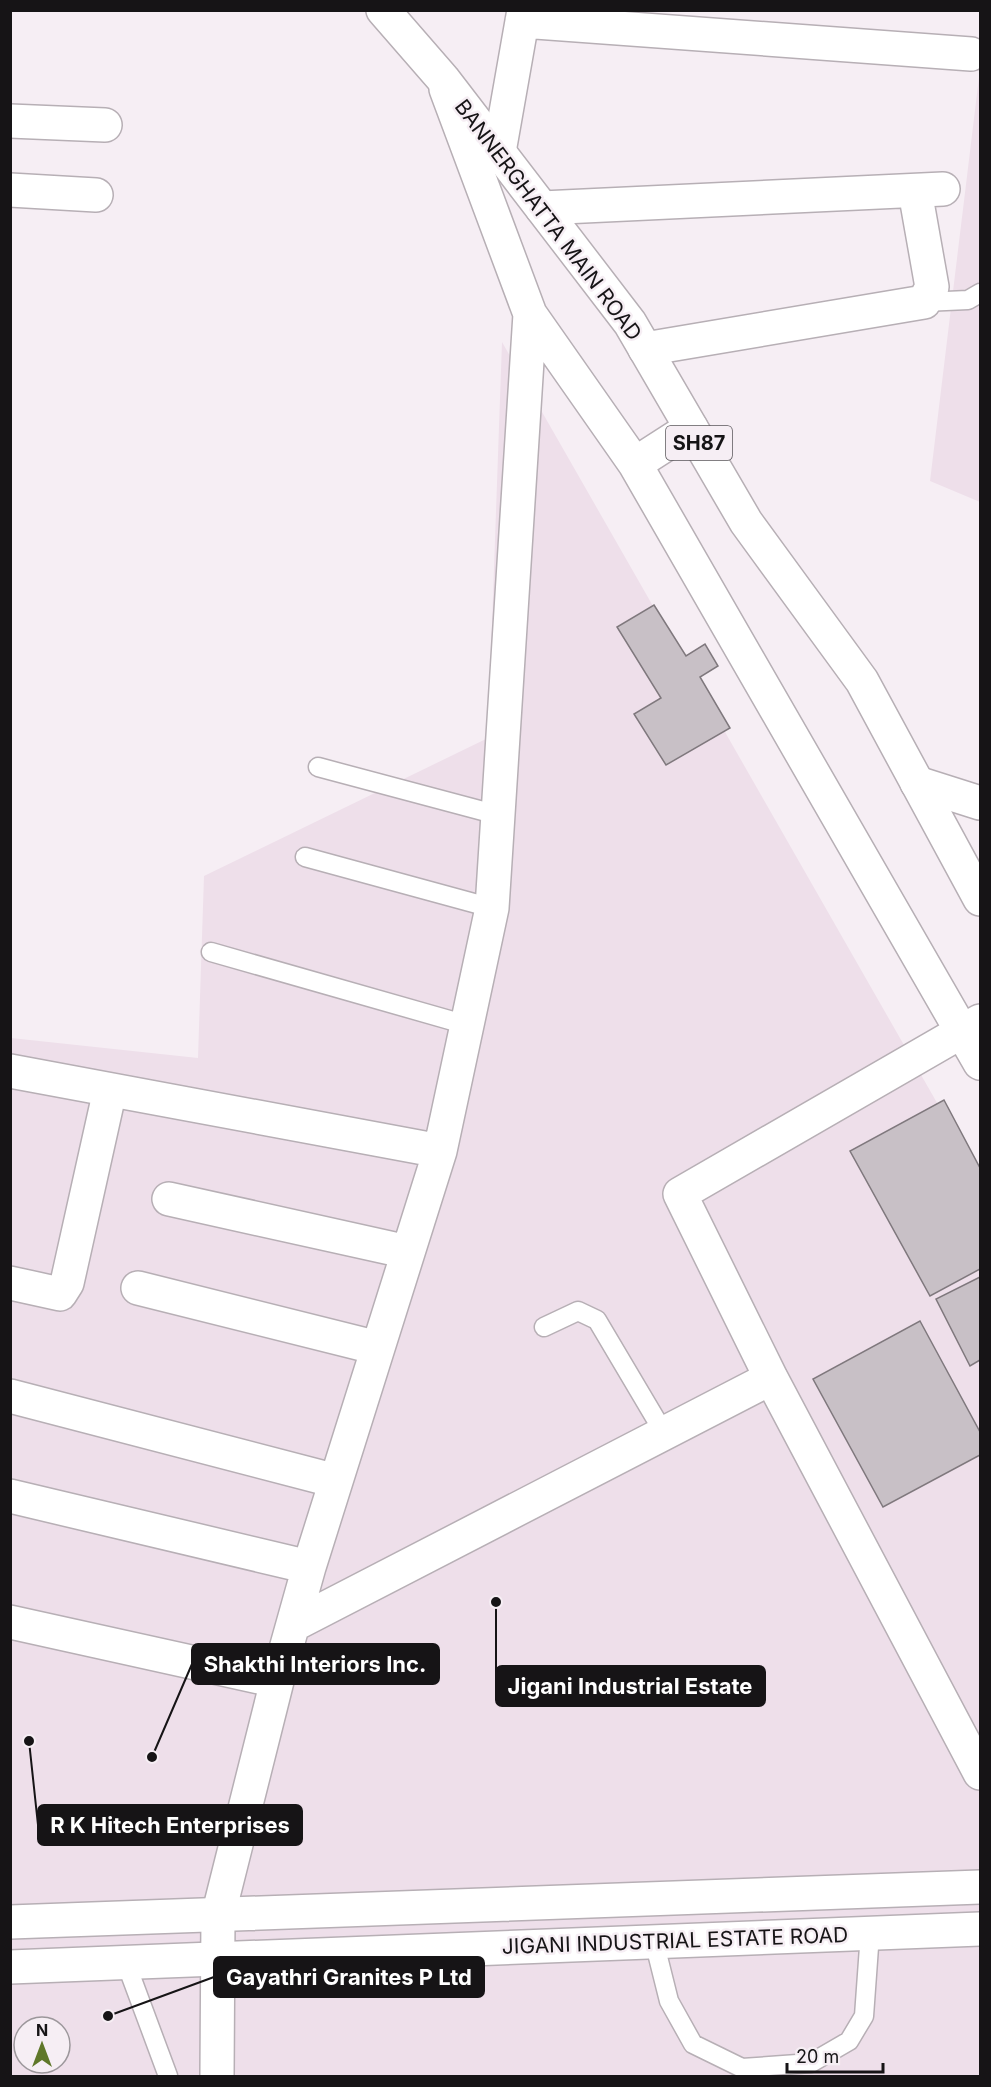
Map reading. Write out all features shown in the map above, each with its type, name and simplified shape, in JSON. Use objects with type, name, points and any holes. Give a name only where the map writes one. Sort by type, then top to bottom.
[{"type":"street","name":"BANNERGHATTA MAIN ROAD","points":[[383,10],[442,79],[630,323],[746,522],[861,681],[981,899]]},
{"type":"street","points":[[499,152],[523,16],[970,54]]},
{"type":"street","points":[[442,79],[530,314],[635,464],[972,1025],[981,1063]]},
{"type":"street","points":[[10,121],[105,125]]},
{"type":"street","points":[[10,190],[96,195]]},
{"type":"street","points":[[542,208],[929,190],[932,287],[924,302],[645,349]]},
{"type":"street","points":[[217,2076],[218,1916],[277,1681],[309,1568],[440,1151],[492,908],[530,314]]},
{"type":"street","points":[[635,464],[691,429]]},
{"type":"street","points":[[917,783],[981,803]]},
{"type":"street","points":[[972,1025],[680,1194],[771,1377],[981,1773]]},
{"type":"street","points":[[10,1071],[440,1151]]},
{"type":"street","points":[[10,1283],[60,1294],[67,1283],[110,1090]]},
{"type":"street","points":[[170,1199],[408,1252]]},
{"type":"street","points":[[138,1288],[378,1348]]},
{"type":"street","points":[[293,1624],[771,1377]]},
{"type":"street","points":[[10,1396],[336,1481]]},
{"type":"street","points":[[10,1496],[309,1568]]},
{"type":"street","points":[[10,1622],[277,1681]]},
{"type":"street","name":"JIGANI INDUSTRIAL ESTATE ROAD","points":[[10,1922],[981,1887]]},
{"type":"street","name":"JIGANI INDUSTRIAL ESTATE ROAD","points":[[10,1967],[981,1929]]},
{"type":"lane","points":[[924,302],[968,300],[981,293]]},
{"type":"lane","points":[[318,766],[498,815]]},
{"type":"lane","points":[[305,857],[492,908]]},
{"type":"lane","points":[[212,952],[467,1025]]},
{"type":"lane","points":[[544,1327],[578,1311],[597,1320],[664,1432]]},
{"type":"lane","points":[[654,1941],[669,2001],[693,2044],[742,2068],[811,2063],[849,2041],[864,2016],[870,1933]]},
{"type":"lane","points":[[126,1963],[168,2076]]},
{"type":"shaded area","points":[[980,69],[980,502],[930,481]]},
{"type":"shaded area","points":[[502,342],[980,1178],[980,2076],[11,2076],[11,1038],[198,1058],[204,876],[488,738]]},
{"type":"building","points":[[654,605],[686,656],[705,644],[718,666],[700,677],[730,728],[666,765],[634,714],[661,698],[617,627]]},
{"type":"building","points":[[944,1100],[980,1168],[980,1269],[930,1296],[850,1151]]},
{"type":"building","points":[[980,1277],[980,1360],[970,1366],[936,1299]]},
{"type":"building","points":[[920,1321],[980,1432],[980,1455],[883,1507],[813,1379]]},
{"type":"place","name":"Jigani Industrial Estate","points":[[496,1602]]},
{"type":"place","name":"R K Hitech Enterprises","points":[[29,1741]]},
{"type":"place","name":"Shakthi Interiors Inc.","points":[[152,1757]]},
{"type":"place","name":"Gayathri Granites P Ltd","points":[[108,2016]]}]
